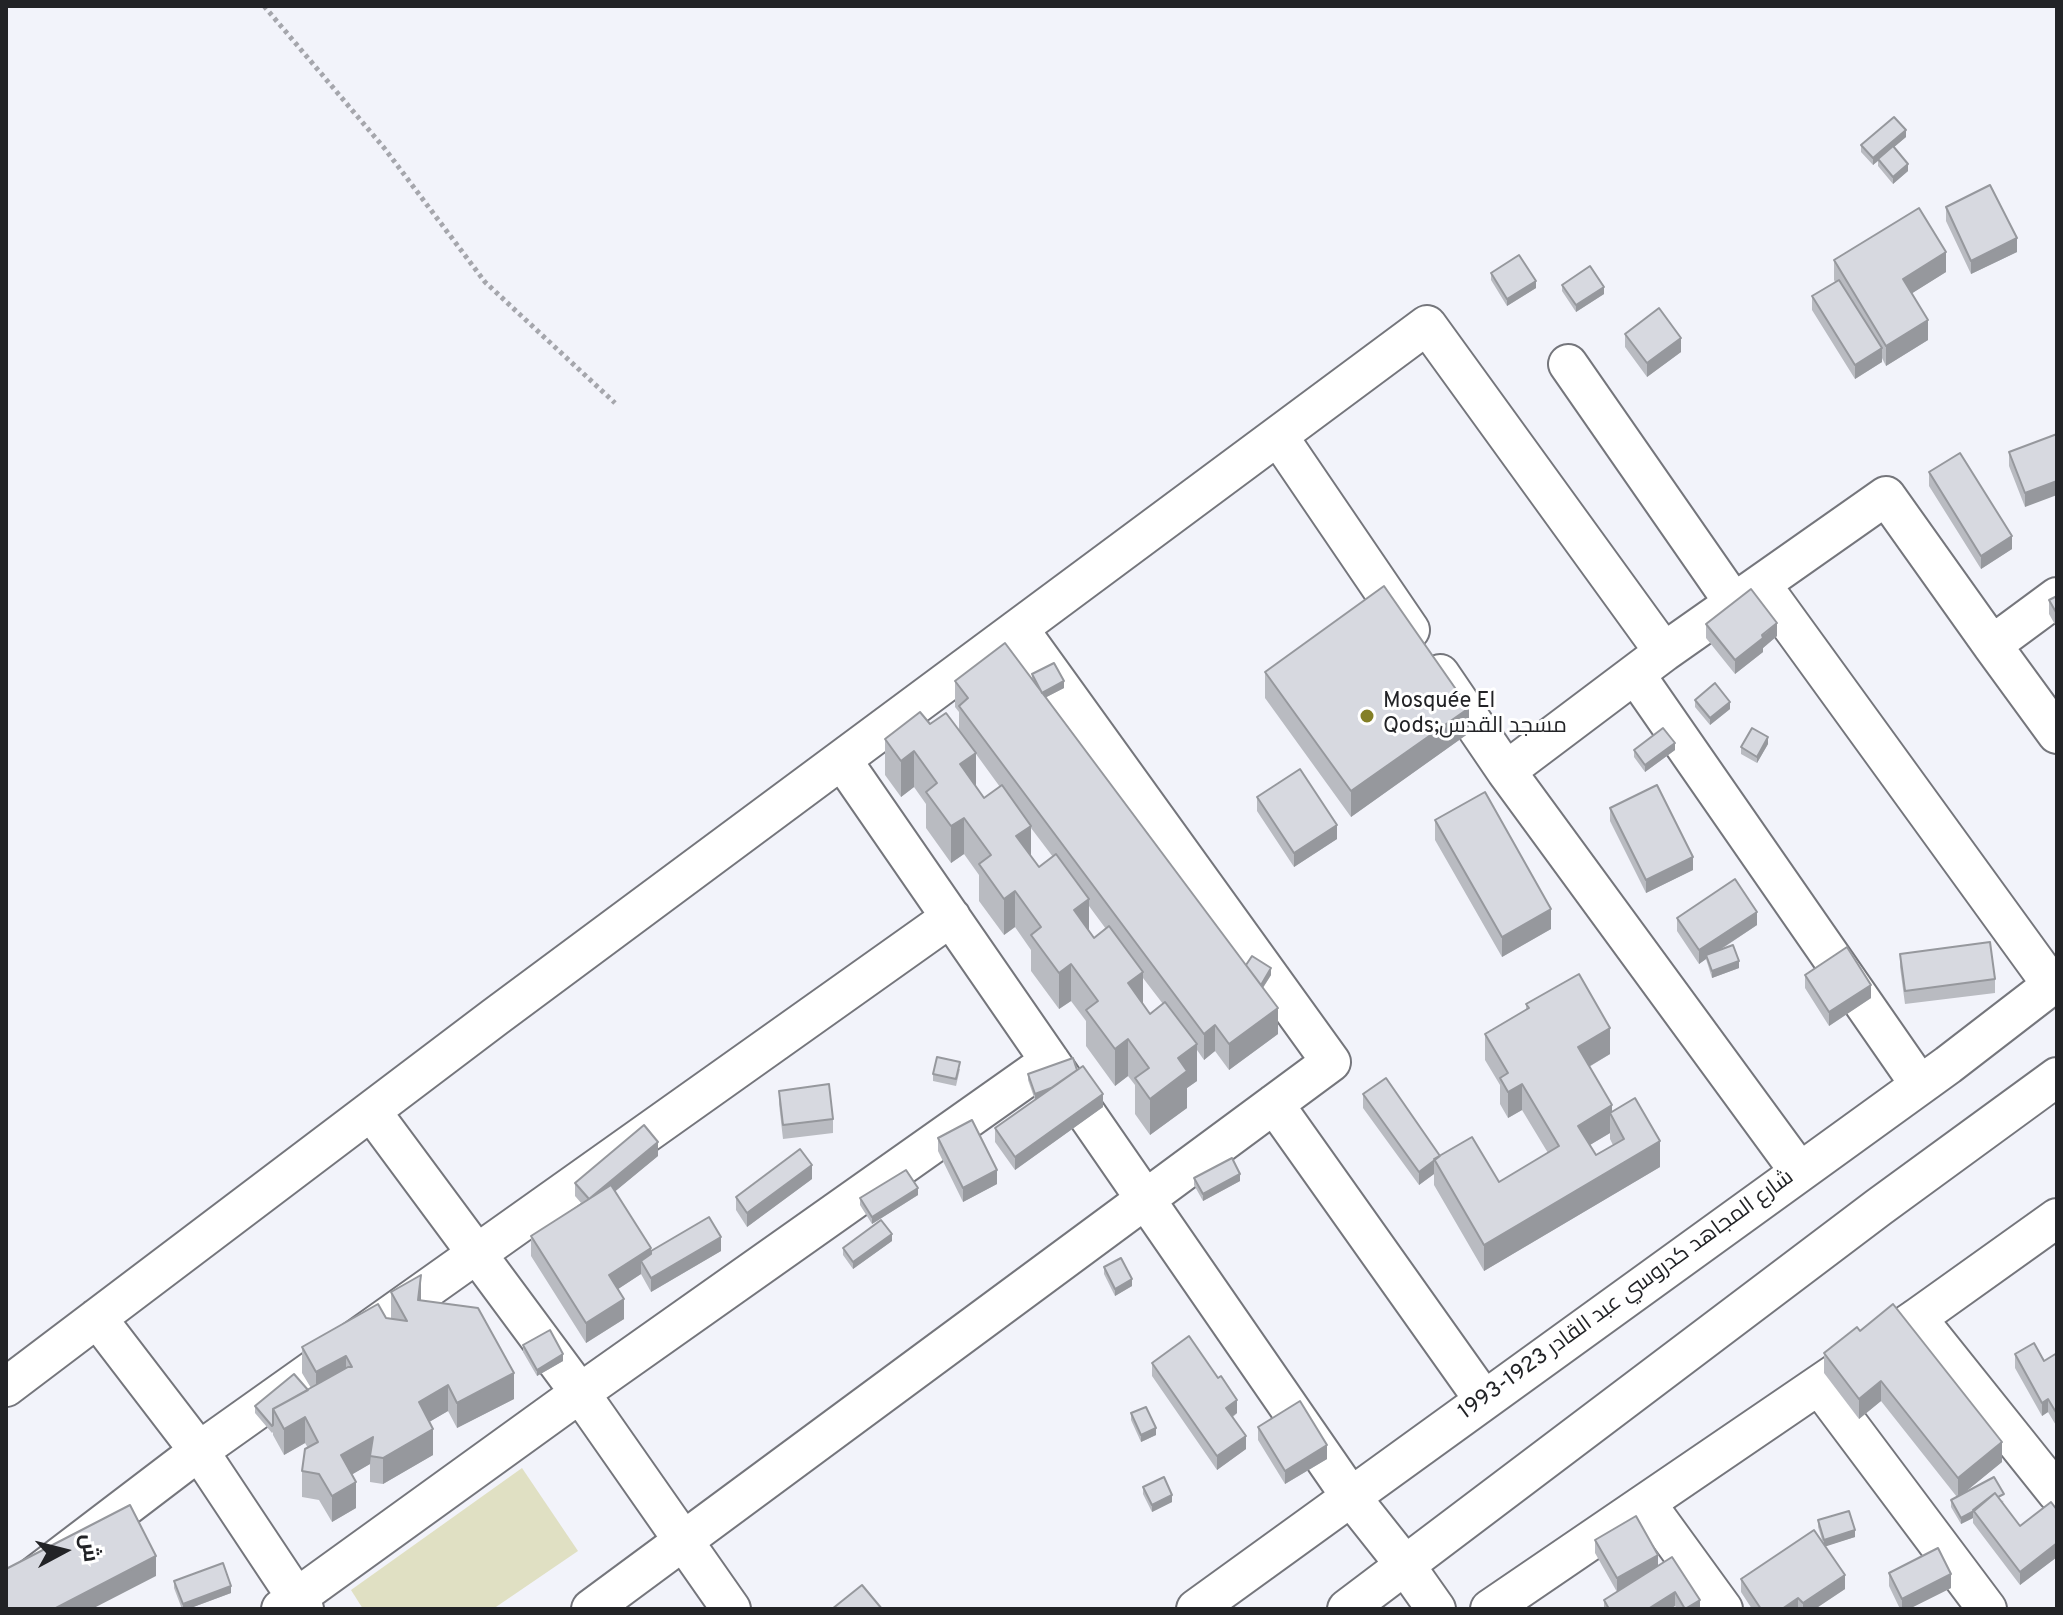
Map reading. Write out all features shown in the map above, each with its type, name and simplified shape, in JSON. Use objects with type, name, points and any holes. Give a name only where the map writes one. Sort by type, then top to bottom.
[{"type":"street","points":[[6,1387],[371,1111],[1427,325],[1650,663],[1920,1085]]},
{"type":"street","points":[[1568,364],[2054,983]]},
{"type":"street","points":[[1278,436],[1506,771],[1799,1171]]},
{"type":"street","points":[[1506,771],[1650,663],[1886,496],[2057,734]]},
{"type":"street","points":[[1992,645],[2057,597]]},
{"type":"street","points":[[591,1609],[1331,1062],[1019,629]]},
{"type":"street","points":[[842,760],[1351,1497],[1436,1609]]},
{"type":"street","points":[[6,1598],[199,1451],[951,917]]},
{"type":"street","name":"شارع المجاهد كدروسي عبد القادر 1923-1993","points":[[1196,1609],[1920,1085],[2054,983]]},
{"type":"street","points":[[97,1318],[199,1451],[294,1606],[580,1393],[1050,1061]]},
{"type":"street","points":[[1347,1609],[1879,1207],[2057,1077]]},
{"type":"street","points":[[1274,1104],[1484,1400]]},
{"type":"street","points":[[371,1111],[580,1393],[731,1609]]},
{"type":"street","points":[[1490,1609],[1917,1318],[2057,1218]]},
{"type":"street","points":[[1917,1318],[2057,1493]]},
{"type":"street","points":[[1819,1385],[1987,1609]]},
{"type":"street","points":[[1646,1503],[1723,1609]]},
{"type":"path","points":[[264,6],[385,149],[485,282],[615,403]]},
{"type":"green space","points":[[522,1468],[578,1551],[493,1609],[363,1609],[351,1590]]},
{"type":"building","points":[[1894,117],[1906,130],[1873,158],[1861,145]]},
{"type":"building","points":[[1893,146],[1908,164],[1893,177],[1878,159]]},
{"type":"building","points":[[1990,185],[2017,238],[1971,261],[1946,207]]},
{"type":"building","points":[[1919,208],[1946,252],[1903,279],[1928,320],[1886,346],[1834,260]]},
{"type":"building","points":[[1519,255],[1536,281],[1507,299],[1491,273]]},
{"type":"building","points":[[1590,266],[1604,287],[1576,305],[1562,285]]},
{"type":"building","points":[[1839,280],[1882,348],[1855,365],[1812,296]]},
{"type":"building","points":[[1659,308],[1681,338],[1647,363],[1625,334]]},
{"type":"building","points":[[2057,434],[2057,481],[2025,493],[2009,452]]},
{"type":"building","points":[[1960,453],[2012,536],[1981,556],[1929,472]]},
{"type":"building","name":"Mosquée El Qods;مسجد القدس","points":[[1384,586],[1469,708],[1351,791],[1265,672]]},
{"type":"building","points":[[1751,589],[1777,623],[1735,660],[1706,624]]},
{"type":"building","points":[[2057,596],[2057,614],[2049,600]]},
{"type":"building","points":[[1005,643],[1278,1008],[1229,1044],[1215,1025],[1204,1034],[959,706],[968,698],[955,681]]},
{"type":"building","points":[[1054,663],[1064,681],[1042,693],[1032,674]]},
{"type":"building","points":[[1715,683],[1730,702],[1710,718],[1695,700]]},
{"type":"building","points":[[920,712],[930,724],[946,713],[976,753],[960,764],[984,798],[1002,785],[1031,826],[1016,836],[1039,867],[1056,854],[1089,899],[1074,910],[1094,938],[1109,926],[1143,972],[1128,983],[1150,1014],[1165,1002],[1197,1044],[1178,1058],[1187,1071],[1150,1099],[1135,1078],[1149,1068],[1128,1039],[1115,1049],[1086,1010],[1098,1001],[1071,964],[1059,973],[1031,935],[1041,927],[1015,891],[1004,899],[979,864],[991,855],[964,818],[951,826],[926,792],[937,783],[914,751],[901,761],[885,739]]},
{"type":"building","points":[[1663,728],[1675,743],[1645,765],[1634,750]]},
{"type":"building","points":[[1752,728],[1768,737],[1757,757],[1741,747]]},
{"type":"building","points":[[1300,769],[1337,825],[1294,853],[1257,797]]},
{"type":"building","points":[[1657,785],[1693,857],[1646,880],[1610,808]]},
{"type":"building","points":[[1485,792],[1551,909],[1502,937],[1435,820]]},
{"type":"building","points":[[1735,879],[1757,912],[1699,950],[1677,918]]},
{"type":"building","points":[[1990,942],[1995,979],[1905,991],[1900,954]]},
{"type":"building","points":[[1733,945],[1739,961],[1712,971],[1706,955]]},
{"type":"building","points":[[1847,947],[1871,985],[1829,1012],[1805,975]]},
{"type":"building","points":[[1252,956],[1271,968],[1261,985],[1246,965]]},
{"type":"building","points":[[1579,974],[1610,1028],[1578,1047],[1612,1105],[1578,1126],[1596,1155],[1624,1139],[1610,1113],[1635,1098],[1660,1141],[1484,1245],[1434,1159],[1472,1137],[1499,1182],[1559,1146],[1522,1084],[1508,1092],[1500,1078],[1508,1073],[1485,1034],[1529,1008],[1526,1004]]},
{"type":"building","points":[[937,1057],[960,1062],[956,1079],[933,1074]]},
{"type":"building","points":[[1073,1058],[1077,1070],[1051,1088],[1035,1094],[1028,1074]]},
{"type":"building","points":[[1083,1066],[1103,1094],[1015,1157],[995,1128]]},
{"type":"building","points":[[1386,1078],[1440,1156],[1419,1172],[1363,1094]]},
{"type":"building","points":[[829,1084],[833,1119],[783,1125],[779,1091]]},
{"type":"building","points":[[972,1120],[997,1170],[963,1188],[938,1138]]},
{"type":"building","points":[[644,1125],[658,1142],[589,1199],[575,1183]]},
{"type":"building","points":[[800,1149],[812,1165],[747,1213],[736,1197]]},
{"type":"building","points":[[1232,1158],[1240,1174],[1203,1194],[1194,1178]]},
{"type":"building","points":[[906,1170],[918,1188],[872,1217],[860,1198]]},
{"type":"building","points":[[611,1185],[651,1248],[609,1275],[624,1299],[586,1323],[531,1236]]},
{"type":"building","points":[[709,1217],[721,1237],[651,1278],[641,1261],[651,1251]]},
{"type":"building","points":[[881,1220],[892,1234],[853,1262],[843,1248]]},
{"type":"building","points":[[1121,1258],[1132,1279],[1115,1289],[1104,1267]]},
{"type":"building","points":[[421,1275],[418,1300],[478,1308],[514,1373],[457,1403],[448,1385],[419,1402],[433,1429],[383,1458],[370,1456],[373,1437],[341,1455],[356,1482],[332,1496],[319,1474],[302,1471],[305,1449],[318,1442],[305,1417],[284,1429],[273,1409],[352,1367],[346,1356],[316,1372],[302,1347],[378,1304],[386,1318],[407,1321],[391,1292]]},
{"type":"building","points":[[1893,1304],[2002,1442],[1958,1478],[1881,1381],[1859,1399],[1824,1353],[1857,1327],[1860,1331]]},
{"type":"building","points":[[550,1330],[563,1354],[537,1370],[523,1345]]},
{"type":"building","points":[[1189,1336],[1237,1400],[1226,1408],[1246,1436],[1217,1456],[1152,1363]]},
{"type":"building","points":[[2034,1343],[2044,1361],[2057,1353],[2057,1414],[2048,1399],[2042,1403],[2015,1354]]},
{"type":"building","points":[[294,1374],[308,1390],[273,1409],[272,1426],[255,1406]]},
{"type":"building","points":[[1300,1401],[1327,1445],[1285,1471],[1258,1427]]},
{"type":"building","points":[[1146,1407],[1156,1428],[1141,1435],[1131,1413]]},
{"type":"building","points":[[1164,1477],[1172,1495],[1152,1505],[1143,1487]]},
{"type":"building","points":[[1994,1477],[2004,1494],[1998,1497],[1995,1493],[1961,1518],[1951,1500]]},
{"type":"building","points":[[1995,1493],[2020,1526],[2051,1502],[2057,1510],[2057,1543],[2020,1572],[1973,1510]]},
{"type":"building","points":[[130,1505],[156,1556],[54,1609],[6,1609],[6,1569]]},
{"type":"building","points":[[1849,1511],[1855,1530],[1824,1540],[1818,1520]]},
{"type":"building","points":[[1636,1516],[1658,1555],[1617,1578],[1595,1540]]},
{"type":"building","points":[[1814,1530],[1845,1575],[1803,1603],[1798,1598],[1782,1609],[1761,1609],[1741,1579]]},
{"type":"building","points":[[1938,1548],[1951,1574],[1902,1599],[1889,1573]]},
{"type":"building","points":[[1672,1557],[1700,1600],[1685,1609],[1675,1592],[1648,1609],[1609,1609],[1604,1600]]},
{"type":"building","points":[[223,1563],[231,1586],[183,1604],[174,1581]]},
{"type":"building","points":[[862,1585],[882,1609],[832,1609]]},
{"type":"place","name":"Mosquée El Qods;مسجد القدس","points":[[1367,716]]}]
